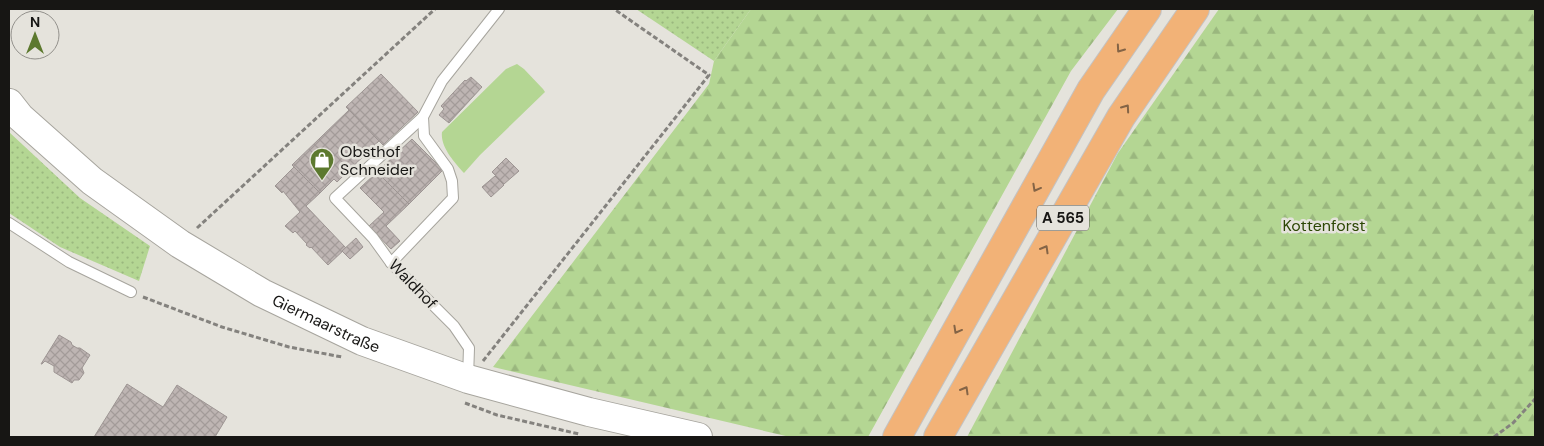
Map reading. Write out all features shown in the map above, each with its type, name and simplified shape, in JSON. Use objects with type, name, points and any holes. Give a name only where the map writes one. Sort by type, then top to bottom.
[{"type":"highway","name":"A 565","points":[[900,432],[1091,90],[1148,9]]},
{"type":"highway","name":"A 565","points":[[939,435],[1121,117],[1195,9]]},
{"type":"main road","name":"Giermaarstraße","points":[[9,103],[20,117],[92,181],[180,244],[262,293],[463,389],[589,412],[698,437]]},
{"type":"lane","points":[[391,263],[453,198],[452,181],[448,169],[424,136],[423,117],[442,81],[499,9]]},
{"type":"lane","name":"Waldhof","points":[[423,117],[335,198],[373,238],[391,263],[454,326],[470,348],[463,389]]},
{"type":"lane","points":[[9,223],[69,262],[131,292]]},
{"type":"path","points":[[180,244],[435,9]]},
{"type":"path","points":[[582,435],[497,415],[463,389],[709,75],[614,9]]},
{"type":"path","points":[[131,292],[222,328],[289,347],[346,358]]},
{"type":"path","points":[[1494,437],[1513,423],[1535,399]]},
{"type":"green space","points":[[636,9],[751,9],[714,61]]},
{"type":"green space","points":[[751,9],[1118,9],[1071,71],[868,437],[790,437],[493,367],[709,84],[714,61]]},
{"type":"green space","name":"Kottenforst","points":[[1219,9],[1535,9],[1535,437],[967,437],[1118,153]]},
{"type":"green space","points":[[517,64],[545,92],[464,173],[446,149],[443,143],[442,132],[506,69]]},
{"type":"green space","points":[[9,132],[80,198],[150,246],[139,281],[60,247],[9,213]]},
{"type":"building","points":[[381,74],[418,112],[383,145],[346,107]]},
{"type":"building","points":[[471,77],[482,87],[449,123],[439,115],[444,109],[441,106],[465,80]]},
{"type":"building","points":[[349,110],[379,141],[337,182],[334,179],[320,193],[292,165]]},
{"type":"building","points":[[412,139],[443,170],[409,204],[377,172]]},
{"type":"building","points":[[506,158],[519,171],[504,184],[492,172]]},
{"type":"building","points":[[294,167],[320,193],[306,206],[346,248],[328,265],[311,247],[306,245],[295,231],[293,233],[285,226],[300,212],[283,191],[282,193],[275,186]]},
{"type":"building","points":[[377,172],[409,204],[386,226],[400,241],[391,249],[369,226],[384,212],[360,188]]},
{"type":"building","points":[[495,176],[504,185],[491,197],[482,187]]},
{"type":"building","points":[[356,238],[363,247],[350,259],[342,251]]},
{"type":"building","points":[[59,335],[90,355],[82,368],[84,373],[79,380],[74,380],[72,383],[54,372],[54,366],[45,361],[41,364]]},
{"type":"building","points":[[127,384],[163,407],[177,385],[227,417],[215,437],[94,437]]},
{"type":"place","name":"Obsthof Schneider","points":[[322,181]]}]
